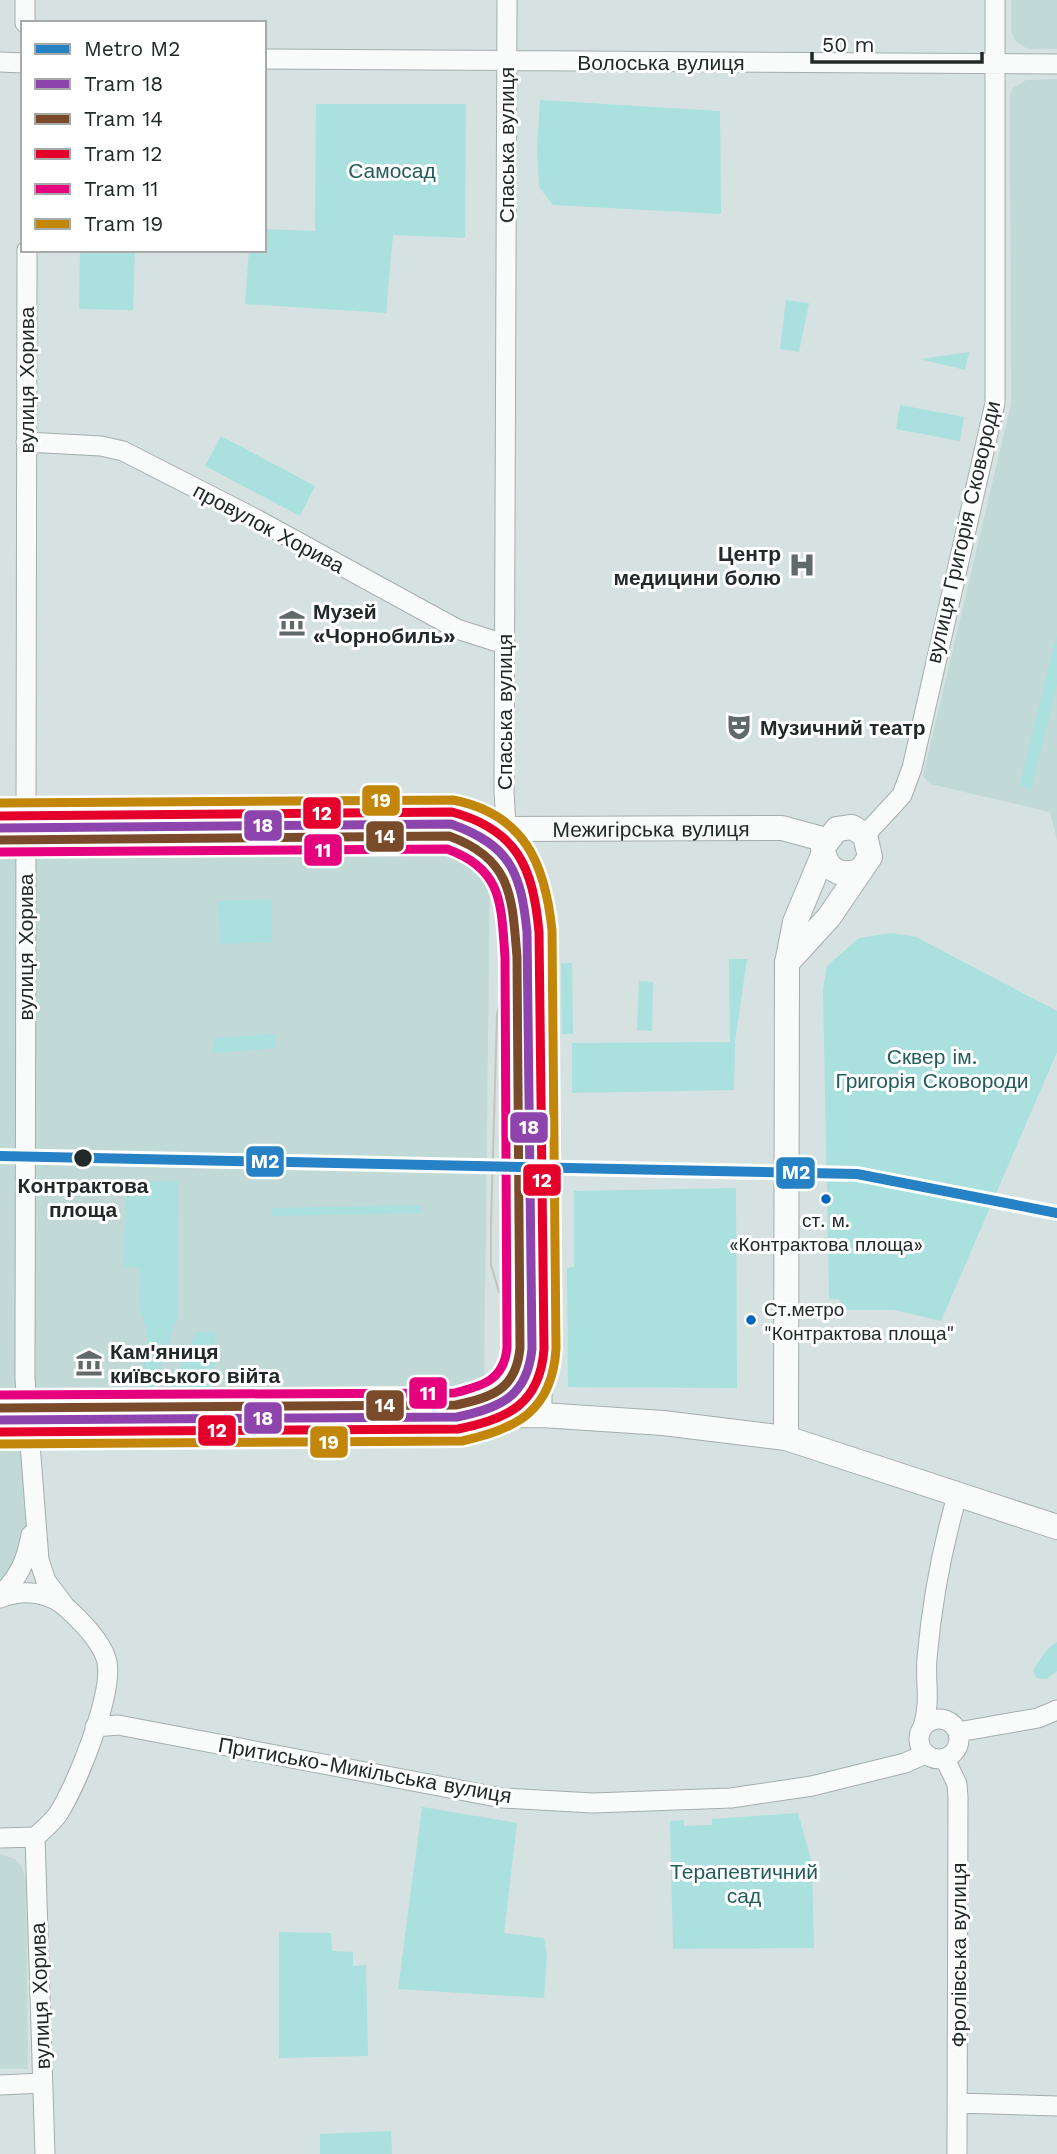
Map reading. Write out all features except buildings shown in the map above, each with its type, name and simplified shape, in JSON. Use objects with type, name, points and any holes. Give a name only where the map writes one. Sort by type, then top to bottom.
[{"type":"street","points":[[25,0],[25,21]]},
{"type":"street","name":"Спаська вулиця","points":[[506,829],[504,644],[507,0]]},
{"type":"street","name":"вулиця Григорія Сковороди","points":[[865,835],[902,795],[912,768],[995,403],[995,0]]},
{"type":"street","name":"Волоська вулиця","points":[[266,59],[1057,64]]},
{"type":"street","points":[[0,62],[21,63]]},
{"type":"street","name":"вулиця Хорива","points":[[27,252],[26,442],[12,832],[25,1379],[30,1418],[34,1517],[43,1571],[46,1581],[64,1605],[96,1640],[106,1659],[108,1680],[95,1727],[72,1789],[56,1817],[35,1837],[45,2154]]},
{"type":"street","name":"провулок Хорива","points":[[26,442],[101,446],[123,451],[256,519],[457,629],[504,644]]},
{"type":"street","points":[[786,1438],[787,964],[795,922],[825,847],[837,829],[845,827],[865,835],[869,842],[870,857],[829,917],[787,964]]},
{"type":"street","name":"Межигірська вулиця","points":[[12,832],[782,828],[799,832],[825,847]]},
{"type":"street","points":[[506,829],[529,858],[536,957],[542,1076],[542,1415]]},
{"type":"street","points":[[825,847],[831,869],[846,874],[861,870]]},
{"type":"street","points":[[0,1418],[542,1415],[663,1423],[786,1438],[1057,1527]]},
{"type":"street","points":[[930,1703],[951,1726],[956,1751],[944,1759],[925,1754],[919,1741],[930,1703],[928,1657],[943,1542],[958,1493]]},
{"type":"street","name":"вулиця Хорива","points":[[0,1597],[19,1576],[27,1560],[34,1517]]},
{"type":"street","points":[[0,1597],[18,1591],[37,1593],[64,1605]]},
{"type":"street","points":[[923,1727],[930,1721],[951,1726],[1038,1718],[1057,1710]]},
{"type":"street","name":"Притисько-Микільська вулиця","points":[[95,1727],[118,1725],[502,1798],[593,1803],[731,1798],[812,1786],[905,1763],[925,1754]]},
{"type":"street","name":"Фролівська вулиця","points":[[944,1759],[957,1784],[958,1797],[957,2154]]},
{"type":"street","points":[[0,1838],[35,1837]]},
{"type":"street","points":[[0,2085],[42,2083]]},
{"type":"street","points":[[957,2103],[1057,2106]]},
{"type":"shaded area","points":[[1011,0],[1057,0],[1057,49],[1028,49],[1016,42],[1011,30]]},
{"type":"shaded area","points":[[1057,79],[1057,840],[1050,812],[930,784],[923,776],[1011,404],[1010,94],[1013,88],[1026,80]]},
{"type":"shaded area","points":[[0,837],[462,840],[481,849],[490,864],[484,1388],[479,1400],[468,1407],[0,1404]]},
{"type":"shaded area","points":[[0,1427],[25,1427],[26,1524],[22,1547],[0,1588]]},
{"type":"shaded area","points":[[0,1854],[15,1859],[22,1867],[26,1881],[28,2069],[0,2069]]},
{"type":"green space","points":[[540,100],[720,111],[721,214],[553,205],[539,187],[537,148]]},
{"type":"green space","name":"Самосад","points":[[316,104],[466,104],[465,238],[393,235],[386,313],[245,304],[249,252],[266,252],[266,229],[315,231]]},
{"type":"green space","points":[[80,252],[135,252],[133,310],[79,309]]},
{"type":"green space","points":[[786,300],[809,303],[799,352],[780,349]]},
{"type":"green space","points":[[969,352],[965,370],[920,359]]},
{"type":"green space","points":[[900,405],[964,417],[960,441],[896,429]]},
{"type":"green space","points":[[221,436],[315,486],[300,516],[205,466]]},
{"type":"green space","points":[[1057,633],[1057,683],[1031,789],[1020,785]]},
{"type":"green space","points":[[271,899],[272,942],[220,944],[218,901]]},
{"type":"green space","name":"Сквер ім. Григорія Сковороди","points":[[891,933],[916,937],[1057,1011],[1057,1052],[941,1321],[895,1310],[845,1310],[839,1299],[829,1299],[823,989],[827,966],[859,938]]},
{"type":"green space","points":[[729,959],[747,959],[735,1042],[734,1090],[572,1093],[572,1043],[730,1042]]},
{"type":"green space","points":[[561,963],[572,963],[573,1034],[562,1034]]},
{"type":"green space","points":[[639,981],[653,982],[652,1031],[637,1030]]},
{"type":"green space","points":[[275,1034],[276,1048],[214,1053],[213,1038]]},
{"type":"green space","points":[[178,1181],[177,1317],[153,1393],[139,1393],[148,1335],[139,1305],[140,1268],[123,1267],[126,1194],[141,1194],[141,1182]]},
{"type":"green space","points":[[736,1188],[737,1388],[568,1387],[567,1268],[574,1267],[574,1191]]},
{"type":"green space","points":[[422,1205],[422,1213],[272,1216],[272,1208]]},
{"type":"green space","points":[[196,1332],[215,1332],[213,1388],[171,1389]]},
{"type":"green space","points":[[1057,1642],[1057,1671],[1047,1679],[1037,1678],[1033,1671],[1040,1659]]},
{"type":"green space","points":[[422,1807],[517,1823],[504,1933],[544,1938],[547,1955],[544,1998],[398,1989]]},
{"type":"green space","name":"Терапевтичний сад","points":[[798,1813],[812,1863],[814,1948],[673,1949],[670,1821],[684,1820],[684,1826],[712,1825],[712,1819]]},
{"type":"green space","points":[[279,1932],[331,1933],[332,1951],[353,1952],[353,1966],[366,1965],[368,2056],[279,2058]]},
{"type":"green space","points":[[391,2131],[392,2154],[320,2154],[320,2134]]},
{"type":"tram line","name":"19","points":[[0,803],[453,800],[478,807],[498,817],[514,830],[537,864],[544,884],[552,930],[556,1349],[548,1387],[528,1413],[500,1430],[462,1441],[0,1444]]},
{"type":"tram line","name":"12","points":[[0,816],[452,812],[493,829],[507,841],[526,871],[532,889],[539,932],[544,1349],[536,1383],[518,1406],[492,1420],[458,1429],[0,1432]]},
{"type":"tram line","name":"18","points":[[0,828],[451,824],[487,841],[499,852],[516,877],[527,932],[532,1349],[524,1379],[509,1398],[486,1409],[457,1417],[0,1420]]},
{"type":"tram line","name":"14","points":[[0,840],[449,836],[486,856],[505,882],[510,898],[517,957],[520,1348],[513,1374],[500,1389],[481,1399],[456,1405],[0,1408]]},
{"type":"tram line","name":"11","points":[[0,852],[447,849],[479,867],[496,891],[505,957],[507,1348],[502,1368],[490,1380],[454,1393],[0,1395]]},
{"type":"tram line","points":[[469,1415],[483,1406],[504,1379],[503,1209],[511,986],[529,956]]},
{"type":"tram line","points":[[499,1292],[491,1265],[497,1014],[501,1000],[510,988]]},
{"type":"metro line","name":"M2","points":[[0,1156],[857,1174],[1057,1213]]},
{"type":"place","name":"Центр медицини болю","points":[[802,565]]},
{"type":"place","name":"Музей «Чорнобиль»","points":[[292,623]]},
{"type":"place","name":"Музичний театр","points":[[739,727]]},
{"type":"place","name":"Контрактова площа","points":[[83,1158]]},
{"type":"place","name":"ст. м. «Контрактова площа»","points":[[826,1199]]},
{"type":"place","name":"Ст.метро \"Контрактова площа\"","points":[[751,1320]]},
{"type":"place","name":"Кам'яниця київського війта","points":[[89,1363]]}]
